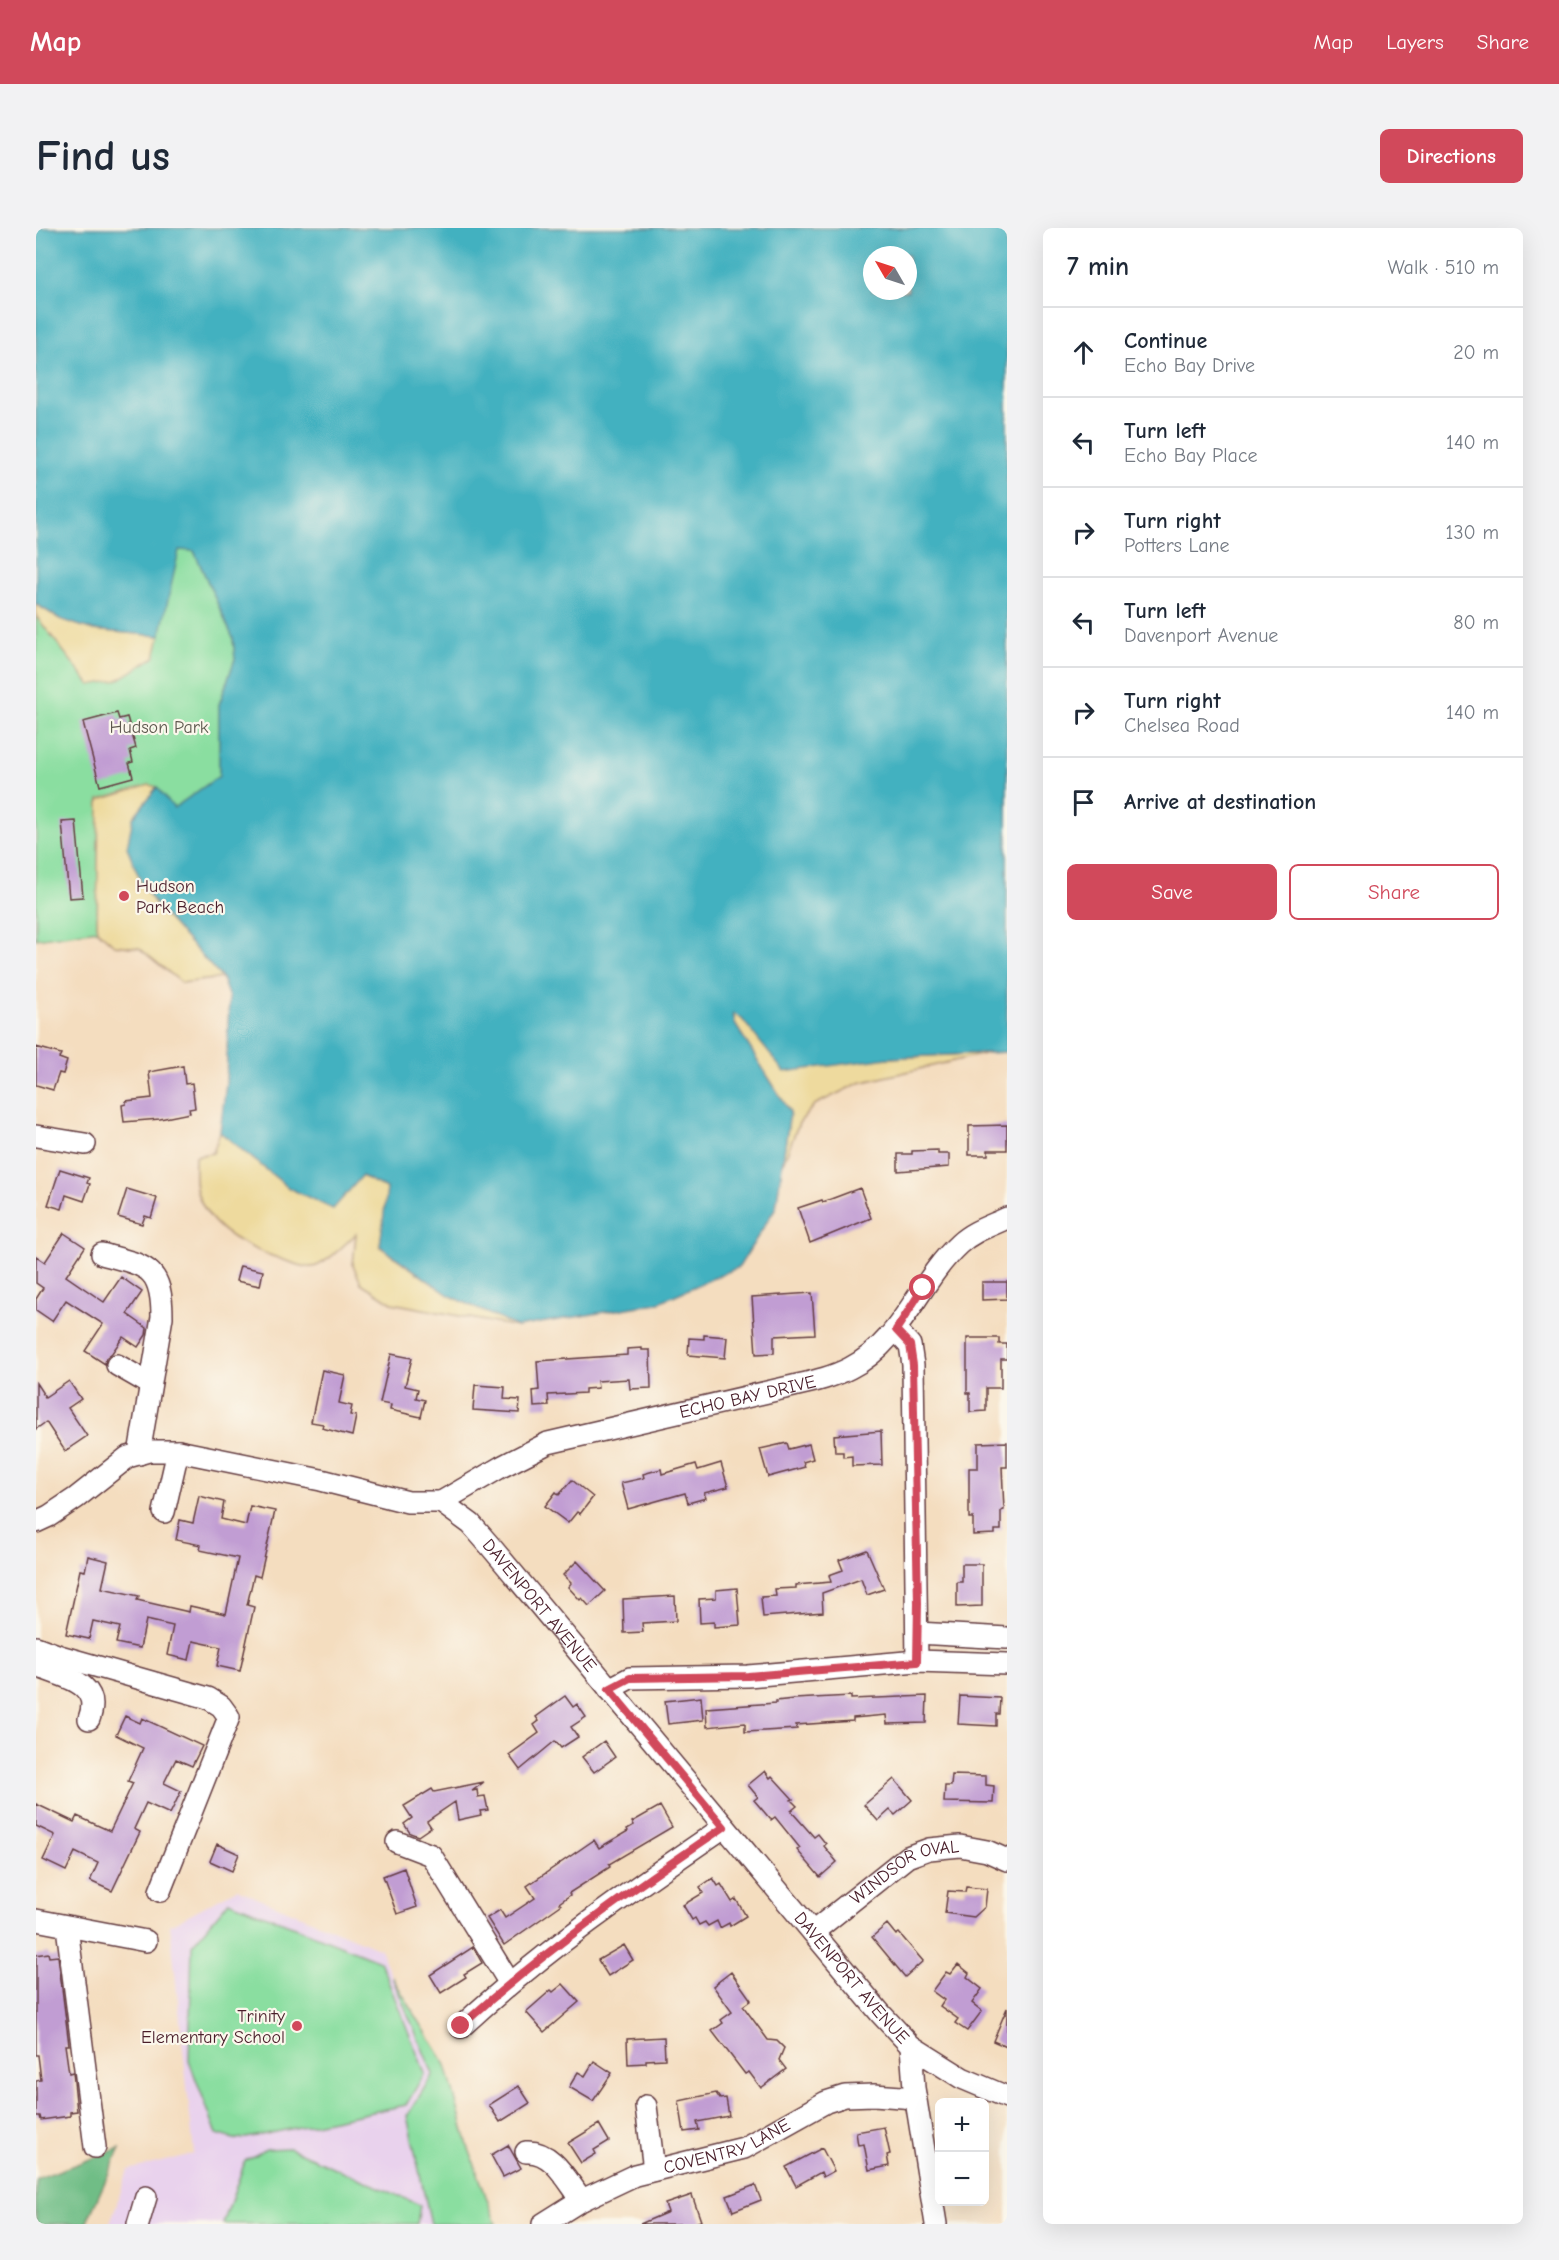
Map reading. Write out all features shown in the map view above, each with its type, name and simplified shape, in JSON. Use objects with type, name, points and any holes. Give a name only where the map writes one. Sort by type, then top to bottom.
[{"type":"street","points":[[36,1136],[85,1143]]},
{"type":"street","name":"ECHO BAY DRIVE","points":[[441,1502],[548,1443],[681,1414],[828,1377],[852,1367],[896,1330],[932,1275],[958,1245],[974,1232],[1007,1218]]},
{"type":"street","points":[[102,1254],[143,1266],[154,1276],[162,1294],[162,1317],[139,1454]]},
{"type":"street","points":[[896,1330],[910,1345],[913,1365],[917,1662]]},
{"type":"street","points":[[117,1365],[150,1384]]},
{"type":"street","points":[[36,1522],[76,1498],[128,1457],[149,1451],[178,1451],[321,1480],[408,1502],[441,1502]]},
{"type":"street","points":[[164,1512],[178,1451]]},
{"type":"street","name":"DAVENPORT AVENUE","points":[[441,1502],[471,1524],[881,2014],[911,2046],[915,2098],[936,2224]]},
{"type":"street","points":[[917,1633],[1007,1638]]},
{"type":"street","points":[[36,1647],[60,1656],[208,1698],[221,1706],[229,1717],[160,1891]]},
{"type":"street","points":[[609,1689],[630,1678],[748,1676],[917,1662],[1007,1664]]},
{"type":"street","points":[[36,1666],[84,1686],[93,1698],[88,1719]]},
{"type":"street","points":[[461,2026],[509,1982],[609,1905],[724,1827]]},
{"type":"street","points":[[397,1842],[431,1855],[509,1982]]},
{"type":"street","name":"WINDSOR OVAL","points":[[813,1932],[907,1857],[929,1849],[960,1846],[987,1851],[1007,1860]]},
{"type":"street","points":[[36,1920],[146,1941]]},
{"type":"street","points":[[67,1926],[95,2146]]},
{"type":"street","points":[[911,2046],[962,2078],[1007,2097]]},
{"type":"street","name":"COVENTRY LANE","points":[[543,2224],[582,2200],[635,2175],[720,2156],[744,2148],[826,2102],[845,2096],[899,2095],[915,2098]]},
{"type":"street","points":[[646,2106],[654,2170]]},
{"type":"street","points":[[525,2152],[538,2152],[552,2161],[582,2200]]},
{"type":"street","points":[[138,2224],[146,2197]]},
{"type":"shaded area","name":"Trinity Elementary School","points":[[237,1889],[380,1949],[433,2075],[407,2116],[431,2224],[110,2224],[128,2170],[194,2154],[170,1925]]},
{"type":"green space","name":"Hudson Park","points":[[179,549],[194,551],[233,638],[235,659],[219,705],[219,776],[174,808],[99,800],[97,930],[36,939],[36,616],[90,685]]},
{"type":"green space","points":[[229,1901],[380,1961],[425,2073],[406,2105],[237,2140],[217,2134],[189,2061],[192,1945]]},
{"type":"green space","points":[[392,1977],[446,2065],[468,2146],[496,2224],[431,2224],[407,2116],[433,2074]]},
{"type":"green space","points":[[120,2148],[86,2224],[36,2224],[36,2179]]},
{"type":"green space","points":[[289,2148],[420,2205],[417,2224],[223,2224],[245,2161],[266,2149]]},
{"type":"sand","points":[[36,604],[60,619],[93,630],[160,636],[155,657],[118,680],[90,685],[36,616]]},
{"type":"sand","name":"Hudson Park Beach","points":[[149,785],[157,787],[133,818],[142,884],[159,909],[222,978],[182,983],[139,948],[114,945],[97,930],[99,800]]},
{"type":"sand","points":[[733,1012],[742,1019],[888,1058],[988,1053],[859,1083],[814,1105],[799,1123],[782,1166],[790,1112],[735,1024]]},
{"type":"sand","points":[[220,1132],[289,1188],[362,1176],[388,1189],[380,1247],[449,1295],[517,1327],[392,1303],[361,1283],[353,1265],[356,1234],[329,1258],[312,1267],[272,1256],[235,1239],[215,1223],[207,1213],[195,1184],[195,1156],[213,1153]]},
{"type":"water","points":[[36,228],[1007,228],[1007,1052],[888,1058],[784,1072],[742,1019],[733,1013],[735,1024],[790,1112],[776,1207],[739,1267],[657,1303],[517,1327],[449,1295],[380,1246],[387,1189],[362,1176],[333,1209],[289,1188],[220,1132],[226,1083],[229,998],[222,978],[159,909],[142,884],[127,847],[133,818],[157,787],[174,808],[219,776],[219,705],[235,659],[233,638],[194,551],[179,550],[160,636],[93,630],[60,619],[36,604]]},
{"type":"building","points":[[117,713],[119,719],[127,717],[136,748],[130,750],[133,762],[129,763],[133,777],[100,786],[83,722]]},
{"type":"building","points":[[76,821],[83,897],[69,898],[62,822]]},
{"type":"building","points":[[36,1047],[61,1054],[59,1058],[67,1061],[63,1074],[59,1073],[53,1090],[36,1085]]},
{"type":"building","points":[[183,1066],[185,1084],[192,1083],[195,1108],[189,1109],[190,1113],[160,1119],[124,1122],[122,1105],[126,1104],[126,1101],[152,1098],[149,1072]]},
{"type":"building","points":[[1007,1125],[1007,1150],[988,1150],[988,1155],[969,1155],[969,1126]]},
{"type":"building","points":[[938,1150],[938,1154],[949,1154],[949,1167],[898,1171],[898,1154]]},
{"type":"building","points":[[60,1169],[89,1178],[87,1183],[90,1184],[84,1201],[66,1195],[62,1209],[48,1205]]},
{"type":"building","points":[[860,1188],[871,1218],[810,1243],[798,1208],[822,1200],[823,1202]]},
{"type":"building","points":[[127,1189],[157,1198],[151,1218],[145,1216],[142,1224],[118,1217]]},
{"type":"building","points":[[64,1233],[85,1247],[66,1276],[104,1302],[121,1277],[142,1292],[127,1314],[147,1328],[146,1335],[138,1347],[123,1337],[106,1358],[105,1364],[85,1351],[103,1324],[66,1300],[52,1321],[36,1310],[36,1299],[43,1288],[36,1283],[36,1256],[45,1262]]},
{"type":"building","points":[[240,1266],[263,1271],[260,1286],[236,1281]]},
{"type":"building","points":[[982,1282],[1007,1282],[1007,1299],[982,1300]]},
{"type":"building","points":[[812,1293],[815,1334],[774,1336],[774,1353],[756,1354],[752,1297]]},
{"type":"building","points":[[704,1335],[727,1337],[725,1358],[688,1355],[689,1338],[704,1339]]},
{"type":"building","points":[[967,1338],[999,1338],[999,1344],[1007,1344],[1007,1359],[1001,1359],[1001,1388],[986,1388],[986,1411],[970,1412],[970,1393],[967,1393]]},
{"type":"building","points":[[642,1348],[642,1350],[650,1350],[651,1388],[630,1389],[629,1379],[597,1381],[598,1388],[585,1389],[585,1393],[548,1395],[549,1406],[534,1407],[533,1391],[539,1390],[537,1361],[627,1355],[627,1349]]},
{"type":"building","points":[[391,1354],[412,1358],[405,1386],[418,1389],[416,1398],[425,1400],[421,1417],[390,1410],[391,1405],[380,1403]]},
{"type":"building","points":[[322,1370],[345,1375],[339,1403],[352,1406],[350,1415],[356,1416],[352,1436],[322,1428],[323,1424],[311,1422]]},
{"type":"building","points":[[69,1381],[81,1399],[68,1408],[87,1436],[65,1451],[46,1422],[36,1429],[36,1383],[45,1397]]},
{"type":"building","points":[[475,1385],[505,1387],[504,1399],[520,1400],[519,1413],[473,1410]]},
{"type":"building","points":[[881,1431],[882,1465],[852,1466],[852,1456],[843,1457],[843,1452],[835,1452],[834,1435]]},
{"type":"building","points":[[1007,1442],[1007,1467],[1002,1467],[1004,1510],[1001,1511],[1001,1530],[995,1530],[995,1534],[973,1535],[973,1518],[969,1518],[969,1468],[978,1468],[978,1443]]},
{"type":"building","points":[[787,1443],[789,1449],[809,1444],[813,1459],[803,1462],[805,1467],[768,1477],[760,1449]]},
{"type":"building","points":[[721,1463],[728,1487],[704,1493],[706,1498],[688,1503],[685,1493],[628,1509],[621,1483],[644,1478],[643,1474],[661,1469],[662,1474],[696,1464],[698,1470]]},
{"type":"building","points":[[572,1480],[593,1497],[580,1514],[577,1512],[568,1523],[545,1506],[556,1492],[559,1495]]},
{"type":"building","points":[[199,1496],[224,1502],[221,1519],[246,1525],[250,1506],[275,1511],[260,1577],[254,1575],[247,1605],[254,1607],[240,1671],[217,1666],[221,1647],[193,1641],[189,1660],[167,1655],[173,1626],[146,1620],[140,1648],[116,1643],[120,1627],[93,1621],[89,1639],[66,1634],[80,1570],[85,1571],[88,1556],[108,1561],[102,1588],[139,1596],[137,1600],[189,1612],[190,1606],[226,1614],[238,1558],[200,1550],[201,1545],[176,1540],[180,1520],[193,1523]]},
{"type":"building","points":[[867,1550],[884,1589],[867,1595],[861,1579],[822,1593],[823,1612],[763,1617],[761,1597],[776,1596],[775,1589],[831,1582],[829,1575],[843,1570],[839,1560]]},
{"type":"building","points":[[577,1561],[605,1591],[589,1606],[568,1587],[571,1583],[563,1575]]},
{"type":"building","points":[[962,1564],[982,1564],[982,1606],[957,1607],[957,1582],[962,1582]]},
{"type":"building","points":[[737,1588],[740,1625],[714,1627],[714,1622],[700,1623],[699,1599],[716,1598],[716,1590]]},
{"type":"building","points":[[675,1596],[676,1621],[642,1623],[643,1632],[624,1633],[623,1599]]},
{"type":"building","points":[[565,1696],[573,1707],[577,1704],[586,1717],[571,1727],[578,1737],[561,1748],[555,1741],[520,1770],[509,1755],[539,1733],[534,1725],[539,1721],[536,1717]]},
{"type":"building","points":[[851,1696],[851,1699],[927,1696],[926,1723],[887,1724],[886,1715],[853,1718],[853,1721],[796,1725],[797,1729],[745,1732],[745,1723],[707,1727],[706,1708]]},
{"type":"building","points":[[960,1696],[1000,1698],[996,1726],[958,1724]]},
{"type":"building","points":[[701,1697],[703,1720],[668,1724],[665,1701]]},
{"type":"building","points":[[125,1716],[140,1723],[142,1718],[202,1746],[192,1766],[176,1759],[164,1783],[181,1791],[170,1814],[146,1803],[134,1829],[140,1832],[112,1891],[90,1881],[98,1863],[75,1852],[66,1871],[43,1860],[55,1835],[36,1826],[36,1804],[74,1822],[77,1816],[110,1831],[133,1783],[128,1781],[143,1748],[116,1735]]},
{"type":"building","points":[[604,1741],[615,1757],[594,1772],[582,1757]]},
{"type":"building","points":[[765,1771],[793,1799],[791,1800],[797,1806],[791,1811],[814,1837],[818,1834],[837,1862],[820,1877],[797,1850],[800,1848],[775,1817],[771,1820],[754,1800],[758,1797],[748,1785]]},
{"type":"building","points":[[952,1775],[986,1776],[986,1785],[994,1786],[993,1803],[944,1802],[945,1786],[951,1786]]},
{"type":"building","points":[[894,1779],[912,1800],[895,1815],[890,1810],[878,1821],[864,1805]]},
{"type":"building","points":[[484,1782],[472,1791],[477,1790],[478,1797],[485,1796],[488,1810],[480,1811],[481,1815],[458,1820],[455,1802],[427,1821],[431,1827],[418,1836],[410,1833],[404,1824],[412,1818],[404,1806],[432,1789],[434,1792]]},
{"type":"building","points":[[660,1806],[672,1827],[609,1864],[610,1867],[569,1893],[570,1895],[559,1903],[561,1905],[504,1945],[487,1918],[500,1910],[505,1918],[535,1898],[527,1886],[594,1840],[599,1848],[628,1831],[627,1829],[634,1825],[632,1822]]},
{"type":"building","points":[[217,1844],[239,1854],[232,1871],[210,1861]]},
{"type":"building","points":[[404,1868],[417,1907],[397,1914],[383,1876]]},
{"type":"building","points":[[713,1878],[718,1886],[721,1884],[732,1902],[736,1899],[746,1916],[730,1926],[729,1923],[720,1928],[717,1921],[708,1926],[705,1922],[699,1925],[695,1918],[692,1920],[683,1905],[703,1893],[700,1887]]},
{"type":"building","points":[[966,1887],[987,1889],[985,1907],[974,1917],[945,1913],[948,1891],[965,1892]]},
{"type":"building","points":[[887,1924],[896,1935],[899,1933],[923,1961],[905,1977],[872,1937]]},
{"type":"building","points":[[624,1945],[633,1960],[608,1976],[598,1960]]},
{"type":"building","points":[[473,1947],[482,1963],[464,1974],[466,1977],[441,1993],[430,1975]]},
{"type":"building","points":[[48,1953],[49,1957],[58,1956],[69,2045],[65,2045],[69,2073],[73,2072],[77,2111],[70,2112],[70,2116],[41,2120],[40,2116],[36,2116],[36,2081],[41,2080],[38,2055],[36,2055],[36,1955]]},
{"type":"building","points":[[958,1964],[969,1973],[967,1977],[982,1989],[972,2003],[982,2011],[967,2031],[955,2023],[958,2019],[940,2006],[944,2000],[932,1991],[946,1972],[950,1974]]},
{"type":"building","points":[[731,1972],[751,2000],[743,2006],[768,2040],[777,2041],[784,2048],[779,2060],[786,2069],[761,2088],[749,2072],[745,2074],[712,2031],[732,2012],[713,1986]]},
{"type":"building","points":[[563,1984],[579,2002],[544,2032],[526,2012],[551,1990],[553,1992]]},
{"type":"building","points":[[1007,2008],[1007,2047],[993,2041]]},
{"type":"building","points":[[664,2037],[665,2059],[628,2064],[627,2039]]},
{"type":"building","points":[[594,2061],[612,2073],[593,2101],[569,2087],[578,2072],[585,2076]]},
{"type":"building","points":[[519,2086],[530,2103],[500,2122],[489,2105]]},
{"type":"building","points":[[716,2093],[720,2099],[726,2098],[729,2116],[697,2122],[699,2130],[684,2132],[679,2101]]},
{"type":"building","points":[[599,2124],[609,2141],[594,2150],[596,2154],[581,2163],[568,2143]]},
{"type":"building","points":[[884,2127],[890,2154],[887,2155],[889,2166],[869,2170],[864,2144],[858,2145],[856,2132]]},
{"type":"building","points":[[508,2145],[521,2168],[503,2177],[491,2155]]},
{"type":"building","points":[[822,2148],[834,2171],[823,2177],[821,2172],[796,2186],[786,2167]]},
{"type":"building","points":[[755,2185],[761,2200],[733,2211],[727,2196]]},
{"type":"building","points":[[692,2195],[701,2221],[692,2224],[640,2224],[668,2212],[665,2204]]},
{"type":"place","name":"Hudson Park Beach","points":[[124,896]]},
{"type":"place","name":"Trinity Elementary School","points":[[297,2026]]},
{"type":"route","points":[[461,2026],[509,1982],[609,1905],[724,1827],[609,1689],[630,1678],[748,1676],[917,1662],[913,1365],[910,1345],[896,1330],[923,1288]]}]
